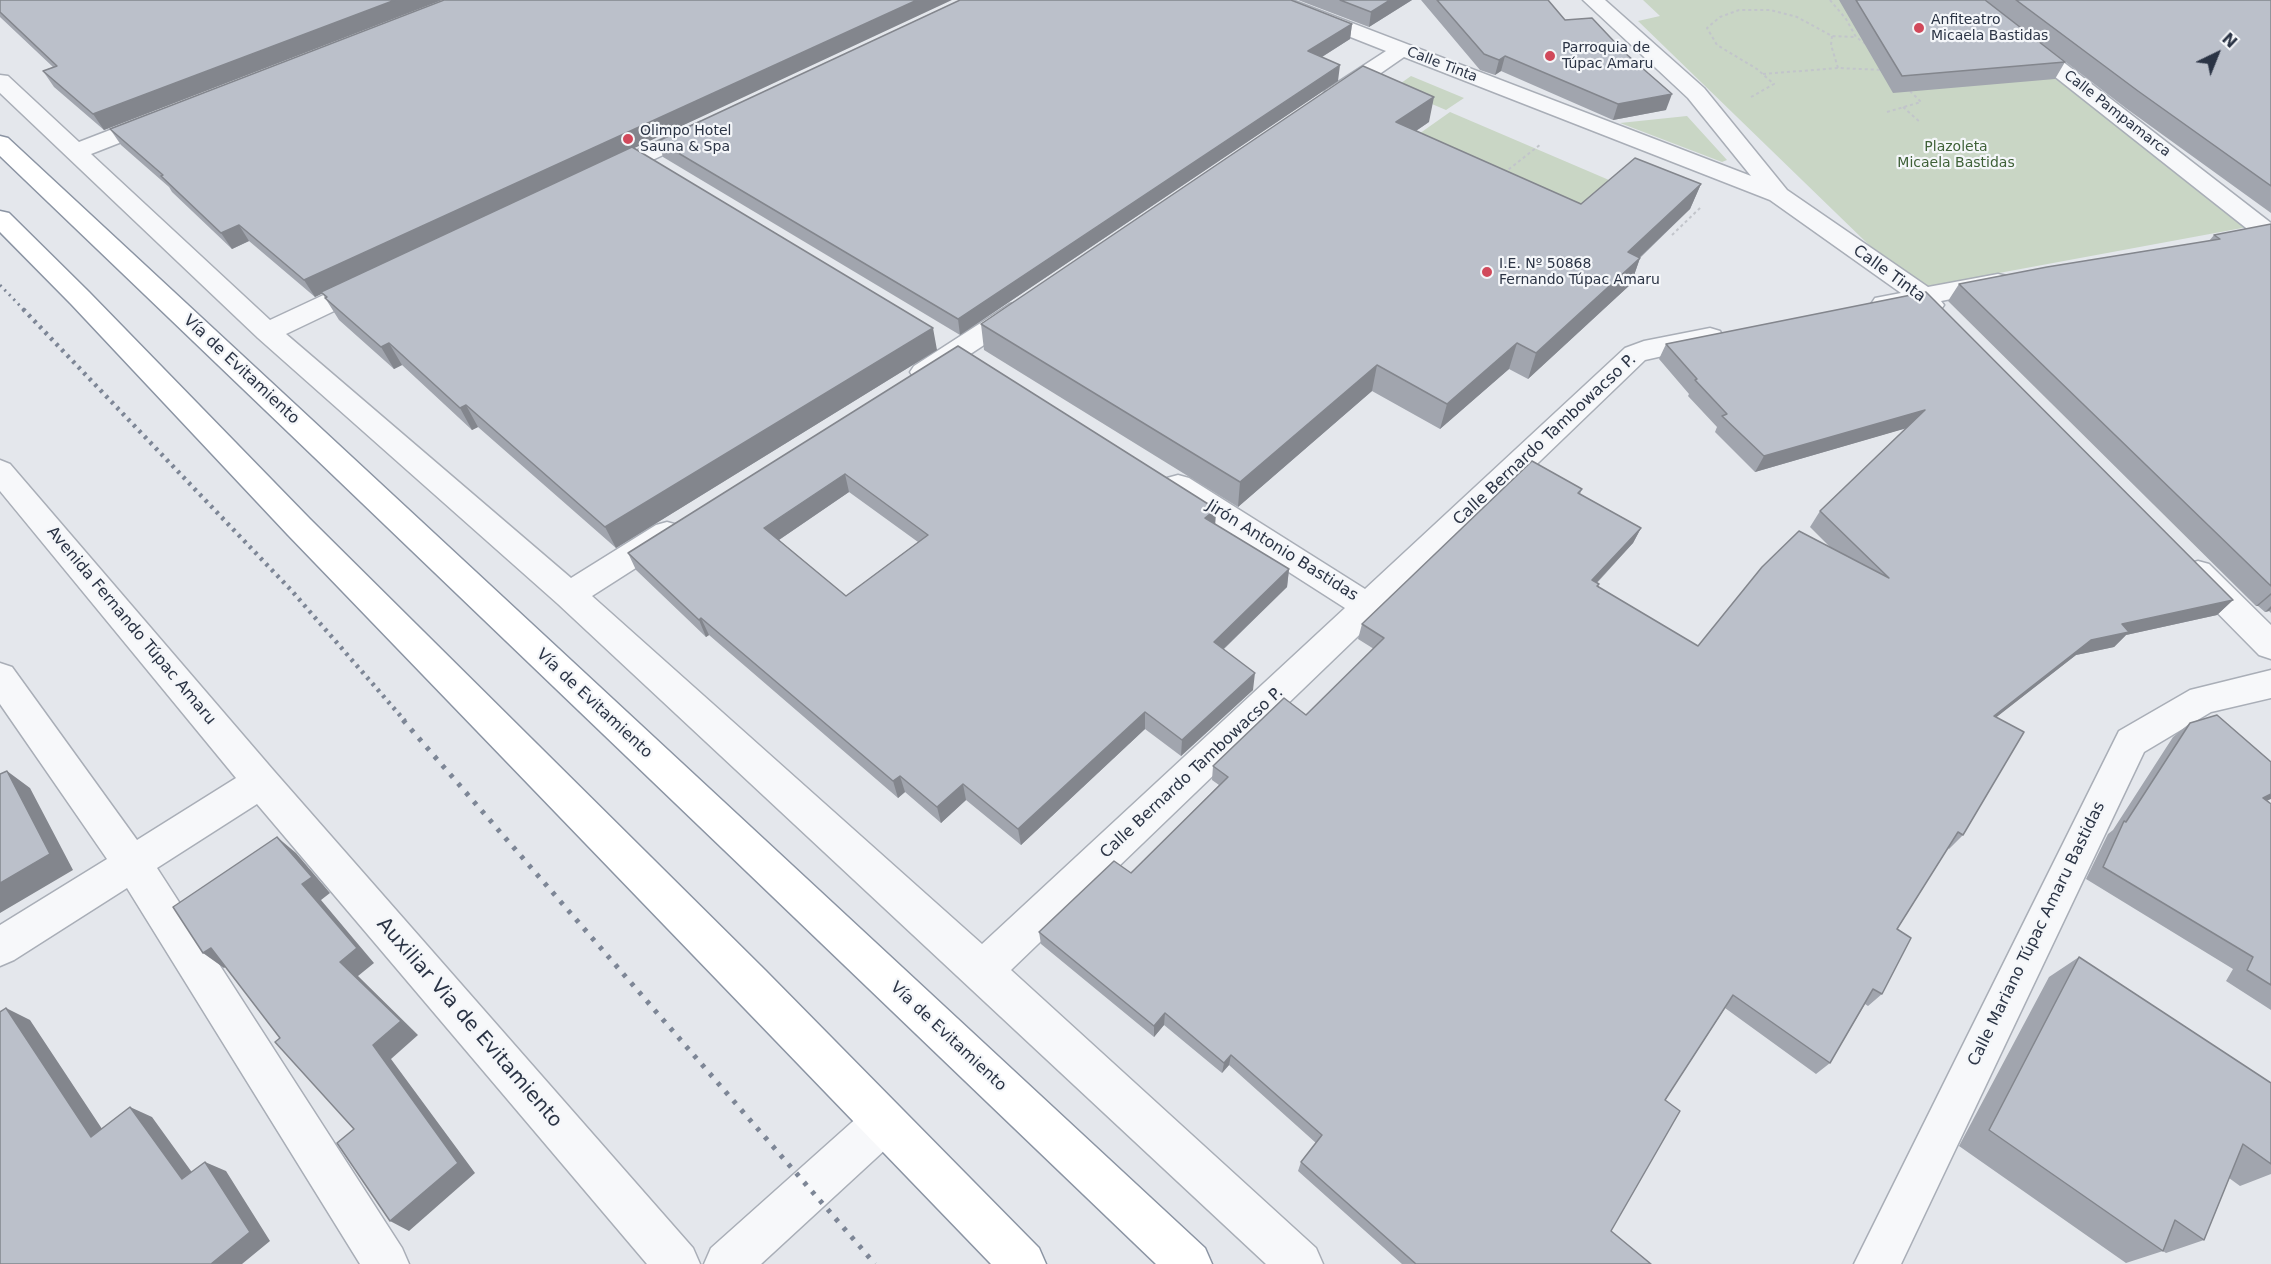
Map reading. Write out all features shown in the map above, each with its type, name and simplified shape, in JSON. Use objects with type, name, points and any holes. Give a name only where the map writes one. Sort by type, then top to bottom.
[{"type":"highway","name":"Vía de Evitamiento","points":[[0,143],[1189,1264]]},
{"type":"highway","points":[[0,218],[299,527],[1023,1264]]},
{"type":"street","name":"Calle Tinta","points":[[1274,0],[1778,195],[1923,296],[1947,321]]},
{"type":"street","name":"Calle Tinta","points":[[1593,0],[1696,93],[1778,195]]},
{"type":"street","name":"Calle Pampamarca","points":[[1968,0],[2267,229]]},
{"type":"street","points":[[1314,109],[1402,49]]},
{"type":"street","points":[[0,81],[267,332],[569,595],[982,970],[1300,1264]]},
{"type":"street","points":[[77,151],[177,112]]},
{"type":"street","points":[[588,182],[717,121]]},
{"type":"street","points":[[642,157],[672,175]]},
{"type":"street","points":[[2228,237],[2267,229]]},
{"type":"street","points":[[1853,310],[2028,276]]},
{"type":"street","points":[[267,332],[385,277]]},
{"type":"street","points":[[900,387],[971,356],[1039,296]]},
{"type":"street","points":[[931,332],[971,356]]},
{"type":"street","name":"Calle Bernardo Tambowacso P.","points":[[982,970],[1635,354],[1644,350],[1736,332]]},
{"type":"street","name":"Jirón Antonio Bastidas","points":[[1160,475],[1369,607]]},
{"type":"street","name":"Avenida Fernando Túpac Amaru","points":[[3,478],[261,782]]},
{"type":"street","points":[[569,595],[690,519]]},
{"type":"street","points":[[2180,555],[2271,646]]},
{"type":"street","points":[[0,677],[132,863],[386,1264]]},
{"type":"street","name":"Calle Mariano Túpac Amaru Bastidas","points":[[1877,1264],[2131,742],[2202,700],[2271,684]]},
{"type":"street","points":[[0,947],[261,782]]},
{"type":"street","name":"Auxiliar Via de Evitamiento","points":[[261,782],[677,1264]]},
{"type":"street","points":[[728,1264],[884,1122]]},
{"type":"path","points":[[1830,0],[1846,19],[1856,37],[1871,49]]},
{"type":"path","points":[[1708,107],[1741,102],[1774,84],[1717,45],[1707,28],[1720,17],[1739,10],[1770,10],[1797,17],[1832,36],[1856,37]]},
{"type":"path","points":[[1832,36],[1831,45],[1838,68]]},
{"type":"path","points":[[1762,74],[1838,68],[1894,70]]},
{"type":"path","points":[[1887,112],[1921,102],[1907,88]]},
{"type":"path","points":[[1903,107],[1920,122]]},
{"type":"path","points":[[1497,178],[1544,142]]},
{"type":"green space","name":"Plazoleta Micaela Bastidas","points":[[1643,0],[1959,0],[2253,226],[1918,288],[1868,244],[1638,21],[1660,16]]},
{"type":"green space","points":[[1411,76],[1464,98],[1446,110],[1394,88]]},
{"type":"green space","points":[[1450,112],[1616,183],[1567,223],[1399,148]]},
{"type":"green space","points":[[1687,116],[1727,160],[1722,162],[1620,123]]},
{"type":"building","points":[[0,0],[395,0],[93,114],[43,71],[57,66],[0,12]]},
{"type":"building","points":[[444,0],[917,0],[304,280],[239,225],[221,233],[161,176],[163,175],[110,129]]},
{"type":"building","points":[[960,0],[1291,0],[1352,24],[1308,51],[1340,65],[958,319],[658,141]]},
{"type":"building","points":[[1340,0],[1390,0],[1371,12]]},
{"type":"building","points":[[1437,0],[1548,0],[1565,20],[1592,18],[1625,53],[1672,94],[1618,104],[1505,56],[1499,60],[1484,54]]},
{"type":"building","points":[[1856,0],[1985,0],[2065,62],[1902,76]]},
{"type":"building","points":[[2016,0],[2271,0],[2271,186],[2138,91]]},
{"type":"building","points":[[1363,66],[1434,97],[1396,122],[1581,204],[1635,158],[1701,184],[1628,252],[1640,258],[1536,353],[1517,343],[1447,404],[1377,365],[1240,482],[981,324]]},
{"type":"building","points":[[632,147],[933,328],[605,527],[466,405],[460,408],[389,343],[381,347],[321,292]]},
{"type":"building","points":[[2271,224],[2271,586],[1959,284],[2047,267],[2220,239],[2214,235]]},
{"type":"building","points":[[1926,292],[2233,600],[2122,624],[2129,632],[2091,640],[1994,716],[2024,732],[1963,835],[1958,832],[1897,929],[1911,938],[1882,994],[1873,989],[1830,1063],[1733,995],[1665,1100],[1680,1111],[1611,1231],[1651,1264],[1416,1264],[1301,1162],[1322,1135],[1231,1055],[1224,1063],[1165,1013],[1154,1026],[1039,932],[1114,861],[1131,873],[1228,777],[1213,766],[1284,698],[1306,715],[1384,638],[1362,624],[1532,461],[1582,489],[1578,493],[1641,528],[1592,580],[1599,584],[1597,586],[1698,646],[1762,567],[1799,531],[1889,578],[1820,511],[1925,410],[1764,456],[1722,416],[1727,414],[1666,344]]},
{"type":"building","points":[[958,346],[1216,509],[1205,518],[1289,569],[1214,642],[1255,673],[1182,740],[1145,712],[1018,829],[963,784],[937,807],[900,776],[893,781],[701,618],[699,620],[628,553]],"holes":[[[845,474],[928,535],[846,596],[764,528]]]},
{"type":"building","points":[[2217,715],[2271,762],[2271,794],[2263,798],[2271,804],[2271,985],[2247,970],[2253,957],[2103,867],[2124,821],[2126,822],[2190,723]]},
{"type":"building","points":[[7,771],[50,854],[0,883],[0,774]]},
{"type":"building","points":[[277,837],[312,877],[302,884],[357,948],[340,962],[401,1021],[373,1045],[458,1163],[390,1221],[337,1143],[354,1129],[275,1042],[280,1038],[211,948],[203,953],[173,907]]},
{"type":"building","points":[[2079,957],[2271,1083],[2271,1164],[2243,1144],[2204,1240],[2175,1220],[2163,1251],[1989,1130]]},
{"type":"building","points":[[6,1008],[91,1137],[130,1107],[182,1179],[205,1162],[250,1232],[211,1264],[0,1264],[0,1012]]},
{"type":"railway","points":[[0,285],[25,311]]},
{"type":"railway","points":[[23,309],[291,590],[405,721]]},
{"type":"railway","points":[[403,720],[875,1264]]},
{"type":"place","name":"Anfiteatro Micaela Bastidas","points":[[1919,28]]},
{"type":"place","name":"Parroquia de Túpac Amaru","points":[[1550,56]]},
{"type":"place","name":"Olimpo Hotel Sauna & Spa","points":[[628,139]]},
{"type":"place","name":"I.E. Nº 50868 Fernando Túpac Amaru","points":[[1487,272]]}]
